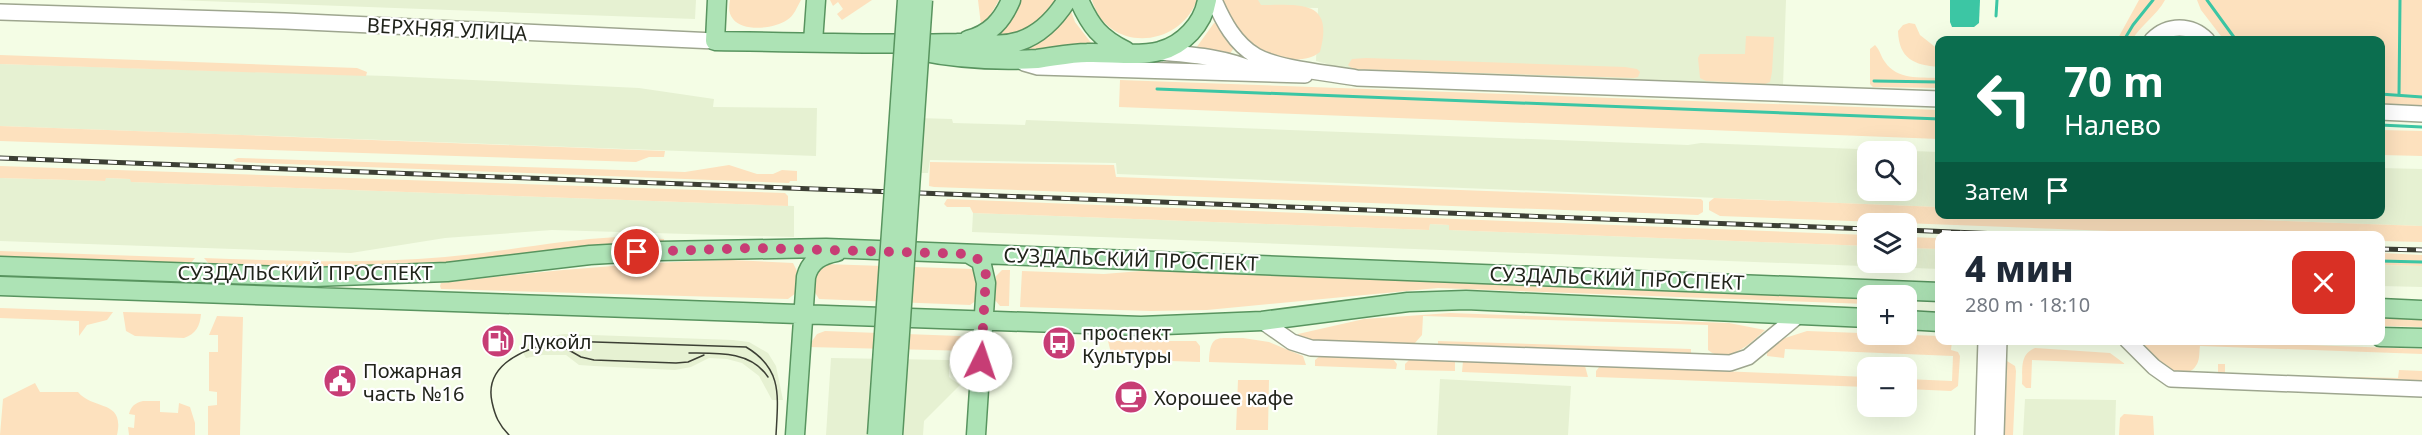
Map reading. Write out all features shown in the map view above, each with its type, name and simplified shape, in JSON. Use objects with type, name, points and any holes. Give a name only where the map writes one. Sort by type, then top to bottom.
[{"type":"main road","points":[[715,41],[717,0]]},
{"type":"main road","points":[[813,42],[816,0]]},
{"type":"main road","points":[[877,435],[907,0]]},
{"type":"main road","points":[[893,435],[923,0]]},
{"type":"main road","points":[[960,42],[990,31],[1003,17],[1011,0]]},
{"type":"main road","name":"ВЕРХНЯЯ УЛИЦА","points":[[715,41],[893,45],[960,42],[973,45],[1001,44],[1035,35],[1060,12],[1067,0]]},
{"type":"main road","points":[[1079,0],[1086,17],[1098,33],[1131,53]]},
{"type":"main road","points":[[1160,51],[1176,45],[1190,34],[1200,20],[1207,0]]},
{"type":"main road","name":"ВЕРХНЯЯ УЛИЦА","points":[[893,45],[944,56],[1015,60],[1081,53],[1160,51]]},
{"type":"main road","name":"СУЗДАЛЬСКИЙ ПРОСПЕКТ","points":[[0,266],[314,277],[447,273],[590,255],[660,251],[754,248],[851,249],[1935,292]]},
{"type":"main road","points":[[795,435],[806,278],[817,258],[851,249]]},
{"type":"main road","points":[[969,254],[981,261],[986,283],[976,435]]},
{"type":"main road","name":"СУЗДАЛЬСКИЙ ПРОСПЕКТ","points":[[0,286],[1141,326],[1262,321],[1408,302],[1466,300],[1857,317]]},
{"type":"main road","points":[[2385,308],[2422,310]]},
{"type":"main road","points":[[1917,321],[1935,322]]},
{"type":"main road","points":[[2385,337],[2422,338]]},
{"type":"street","points":[[1214,0],[1230,30],[1256,56],[1274,63],[1361,78],[1935,99]]},
{"type":"street","name":"ВЕРХНЯЯ УЛИЦА","points":[[0,12],[285,21],[715,41]]},
{"type":"street","points":[[2157,36],[2162,32],[2181,28],[2194,31],[2201,36]]},
{"type":"street","points":[[1160,51],[1233,61],[1265,75]]},
{"type":"street","points":[[1015,60],[1038,67],[1265,75],[1329,73]]},
{"type":"street","points":[[2385,112],[2422,114]]},
{"type":"street","points":[[1262,321],[1292,342],[1311,348],[1730,363],[1748,357],[1800,314]]},
{"type":"street","points":[[1983,435],[1986,345]]},
{"type":"street","points":[[1996,435],[1999,345]]},
{"type":"street","points":[[2132,345],[2154,367],[2171,379],[2422,388]]},
{"type":"shaded area","points":[[176,0],[696,0],[695,19]]},
{"type":"shaded area","points":[[730,0],[801,0],[787,20],[759,28],[744,26],[733,19],[729,7]]},
{"type":"shaded area","points":[[830,0],[872,0],[842,20],[837,14],[843,9],[838,2],[833,6]]},
{"type":"shaded area","points":[[978,0],[999,0],[988,19],[981,25]]},
{"type":"shaded area","points":[[1020,0],[1059,0],[1033,31],[996,36]]},
{"type":"shaded area","points":[[1092,0],[1197,0],[1188,16],[1175,28],[1160,36],[1143,38],[1127,36],[1112,29],[1100,17]]},
{"type":"shaded area","points":[[1222,0],[1258,0],[1261,5],[1289,5],[1311,9],[1318,14],[1322,23],[1323,35],[1320,52],[1311,57],[1287,59],[1263,52],[1252,46],[1236,30]]},
{"type":"shaded area","points":[[1257,0],[1786,0],[1783,86],[1353,71],[1316,61],[1318,8],[1260,7]]},
{"type":"shaded area","points":[[2139,0],[2165,0],[2135,36],[2119,36]]},
{"type":"shaded area","points":[[2197,0],[2422,0],[2422,108],[2385,106],[2385,36],[2221,36],[2201,10]]},
{"type":"shaded area","points":[[1069,6],[1075,22],[1092,44],[1019,53],[1018,47]]},
{"type":"shaded area","points":[[1218,21],[1236,45],[1229,55],[1196,48],[1214,23]]},
{"type":"shaded area","points":[[1915,24],[1920,35],[1935,47],[1935,66],[1915,62],[1905,54],[1901,48],[1898,31],[1903,25]]},
{"type":"shaded area","points":[[1746,36],[1774,37],[1770,82],[1765,84],[1706,81],[1700,78],[1698,58],[1700,54],[1745,54]]},
{"type":"shaded area","points":[[1875,45],[1890,68],[1902,75],[1935,78],[1935,88],[1873,87],[1870,84],[1870,49]]},
{"type":"shaded area","points":[[0,55],[357,68],[367,72],[366,76],[0,64]]},
{"type":"shaded area","points":[[1352,59],[1625,67],[1637,69],[1640,72],[1638,77],[1634,78],[1353,69],[1348,65]]},
{"type":"shaded area","points":[[0,64],[387,76],[639,88],[714,99],[713,107],[817,108],[816,156],[0,126]]},
{"type":"shaded area","points":[[1120,80],[1935,110],[1935,139],[1119,107]]},
{"type":"shaded area","points":[[917,118],[952,119],[953,123],[1025,125],[1026,120],[1688,145],[1701,143],[1857,149],[1857,201],[1917,201],[1917,151],[1935,152],[1935,207],[1117,174],[1116,163],[930,160],[928,173],[914,173]]},
{"type":"shaded area","points":[[0,126],[665,151],[664,157],[649,157],[636,162],[0,141]]},
{"type":"shaded area","points":[[2385,130],[2422,131],[2422,156],[2385,155]]},
{"type":"shaded area","points":[[238,158],[685,172],[729,165],[757,174],[773,174],[782,170],[797,171],[797,181],[789,183],[236,162],[233,160]]},
{"type":"shaded area","points":[[930,162],[1114,165],[1116,177],[1701,199],[1703,212],[1698,215],[934,187],[929,186]]},
{"type":"shaded area","points":[[0,166],[785,193],[788,196],[788,206],[131,182],[130,179],[106,178],[105,181],[0,178]]},
{"type":"shaded area","points":[[2385,168],[2422,169],[2422,226],[2235,219],[2385,219]]},
{"type":"shaded area","points":[[0,178],[105,181],[105,178],[131,179],[131,182],[794,206],[794,237],[552,230],[445,238],[351,253],[0,241]]},
{"type":"shaded area","points":[[1714,198],[1935,207],[1935,219],[2236,219],[2422,226],[2422,242],[2385,241],[2385,231],[2111,231],[1917,224],[1917,213],[1857,213],[1857,221],[1720,216],[1709,210],[1709,202]]},
{"type":"shaded area","points":[[947,199],[1857,235],[1857,246],[1449,230],[1449,225],[1430,224],[1429,230],[973,213],[970,207],[947,207],[944,204]]},
{"type":"shaded area","points":[[973,213],[1429,230],[1430,224],[1449,225],[1450,230],[1857,246],[1857,266],[972,232]]},
{"type":"shaded area","points":[[617,237],[664,239],[664,242],[587,247],[447,264],[341,269],[210,265],[204,258],[385,261],[467,255]]},
{"type":"shaded area","points":[[1917,237],[1935,238],[1935,249],[1917,248]]},
{"type":"shaded area","points":[[1917,248],[1935,249],[1935,269],[1917,268]]},
{"type":"shaded area","points":[[0,251],[195,258],[190,264],[0,258]]},
{"type":"shaded area","points":[[2385,253],[2422,255],[2422,266],[2385,265]]},
{"type":"shaded area","points":[[731,260],[793,263],[798,273],[796,293],[788,299],[441,289],[440,286],[441,283],[585,268]]},
{"type":"shaded area","points":[[824,264],[974,269],[978,273],[977,300],[970,305],[819,299],[814,291],[816,272]]},
{"type":"shaded area","points":[[2385,265],[2422,266],[2422,287],[2385,286]]},
{"type":"shaded area","points":[[1002,270],[1010,270],[1009,306],[1000,306],[995,300],[996,276]]},
{"type":"shaded area","points":[[1153,270],[1857,296],[1857,304],[1438,288],[1207,310],[1151,311],[1020,307],[1022,271],[1104,274]]},
{"type":"shaded area","points":[[0,308],[113,312],[107,320],[87,325],[79,336],[79,321],[0,318]]},
{"type":"shaded area","points":[[123,312],[201,314],[197,329],[184,338],[135,336],[126,331]]},
{"type":"shaded area","points":[[1450,313],[1729,323],[1765,330],[1738,351],[1723,355],[1708,350],[1708,325],[1423,316],[1422,335],[1414,344],[1311,340],[1297,337],[1298,334],[1364,319]]},
{"type":"shaded area","points":[[217,316],[243,317],[240,435],[208,435],[208,406],[217,405],[217,392],[209,391],[209,352],[218,352],[218,335],[209,335]]},
{"type":"shaded area","points":[[2385,318],[2422,320],[2422,327],[2385,326]]},
{"type":"shaded area","points":[[825,331],[960,336],[967,341],[972,351],[808,347],[817,334]]},
{"type":"shaded area","points":[[1807,331],[1857,333],[1857,345],[1917,345],[1917,335],[1935,336],[1935,345],[1952,345],[1951,350],[1958,352],[1960,356],[1958,386],[1951,391],[1917,389],[1917,379],[1952,381],[1953,356],[1785,349],[1784,358],[1767,356],[1767,348],[1782,339]]},
{"type":"shaded area","points":[[564,334],[749,342],[768,353],[776,366],[783,400],[772,400],[759,376],[742,363],[727,359],[709,358],[691,367],[675,370],[594,366],[579,365],[566,355],[526,358],[520,348],[545,337]]},
{"type":"shaded area","points":[[1222,338],[1269,342],[1303,356],[1306,365],[1209,362],[1214,341]]},
{"type":"shaded area","points":[[1108,341],[1196,341],[1200,346],[1200,362],[1114,359]]},
{"type":"shaded area","points":[[1438,341],[1691,349],[1691,353],[1438,344]]},
{"type":"shaded area","points":[[2142,345],[2308,345],[2422,349],[2422,354],[2200,346],[2197,364],[2192,370],[2185,372],[2168,368],[2140,348]]},
{"type":"shaded area","points":[[2035,348],[2110,353],[2125,364],[2032,360],[2031,388],[2026,388],[2022,384],[2024,358]]},
{"type":"shaded area","points":[[1321,355],[1392,358],[1397,364],[1396,369],[1315,366],[1315,360]]},
{"type":"shaded area","points":[[831,358],[949,360],[949,377],[960,385],[924,421],[923,435],[826,435]]},
{"type":"shaded area","points":[[1410,359],[1455,361],[1455,371],[1405,370],[1405,364]]},
{"type":"shaded area","points":[[1463,361],[1585,366],[1588,377],[1462,372]]},
{"type":"shaded area","points":[[2007,361],[2015,366],[2016,371],[2013,435],[2004,435]]},
{"type":"shaded area","points":[[2218,364],[2225,364],[2225,374],[2398,378],[2399,370],[2422,371],[2422,383],[2218,376]]},
{"type":"shaded area","points":[[1600,366],[1857,377],[1857,387],[1596,377],[1596,371]]},
{"type":"shaded area","points":[[1440,379],[1571,386],[1568,435],[1437,435]]},
{"type":"shaded area","points":[[1238,380],[1269,380],[1268,430],[1236,430]]},
{"type":"shaded area","points":[[35,383],[40,392],[78,392],[92,402],[106,407],[117,416],[117,435],[0,435],[3,399]]},
{"type":"shaded area","points":[[2025,399],[2116,400],[2115,435],[2023,435]]},
{"type":"shaded area","points":[[143,401],[160,401],[160,412],[178,413],[179,403],[190,407],[195,423],[195,435],[129,435],[128,427],[134,428],[135,415],[129,414],[130,411],[134,405]]},
{"type":"shaded area","points":[[2124,414],[2153,416],[2154,435],[2119,435],[2120,418]]},
{"type":"water","points":[[1950,0],[1980,0],[1979,23],[1974,27],[1952,27]]},
{"type":"waterway","points":[[1996,16],[1997,0]]},
{"type":"waterway","points":[[2126,36],[2153,0]]},
{"type":"waterway","points":[[2207,0],[2233,36]]},
{"type":"waterway","points":[[2399,95],[2400,0]]},
{"type":"waterway","points":[[1874,81],[1935,82]]},
{"type":"waterway","points":[[1157,89],[1935,119]]},
{"type":"waterway","points":[[2385,94],[2422,97]]},
{"type":"waterway","points":[[2385,125],[2422,127]]},
{"type":"waterway","points":[[2385,261],[2422,262]]},
{"type":"tram line","points":[[509,435],[498,420],[492,402],[491,388],[495,376],[503,366],[525,351],[565,341],[746,347],[767,365],[776,385],[776,435]]},
{"type":"tram line","points":[[567,349],[581,357],[594,360],[676,363],[688,362],[704,355]]},
{"type":"tram line","points":[[689,353],[733,355],[743,358],[752,362],[768,377]]},
{"type":"railway","points":[[0,158],[1857,229]]},
{"type":"railway","points":[[1917,230],[1935,231]]},
{"type":"railway","points":[[2385,249],[2422,250]]},
{"type":"place","name":"Лукойл","points":[[498,341]]},
{"type":"place","name":"проспект Культуры","points":[[1059,343]]},
{"type":"place","name":"Пожарная часть №16","points":[[340,381]]},
{"type":"place","name":"Хорошее кафе","points":[[1131,397]]},
{"type":"route","points":[[637,252],[826,248],[969,254],[981,261],[986,275],[981,361]]}]
